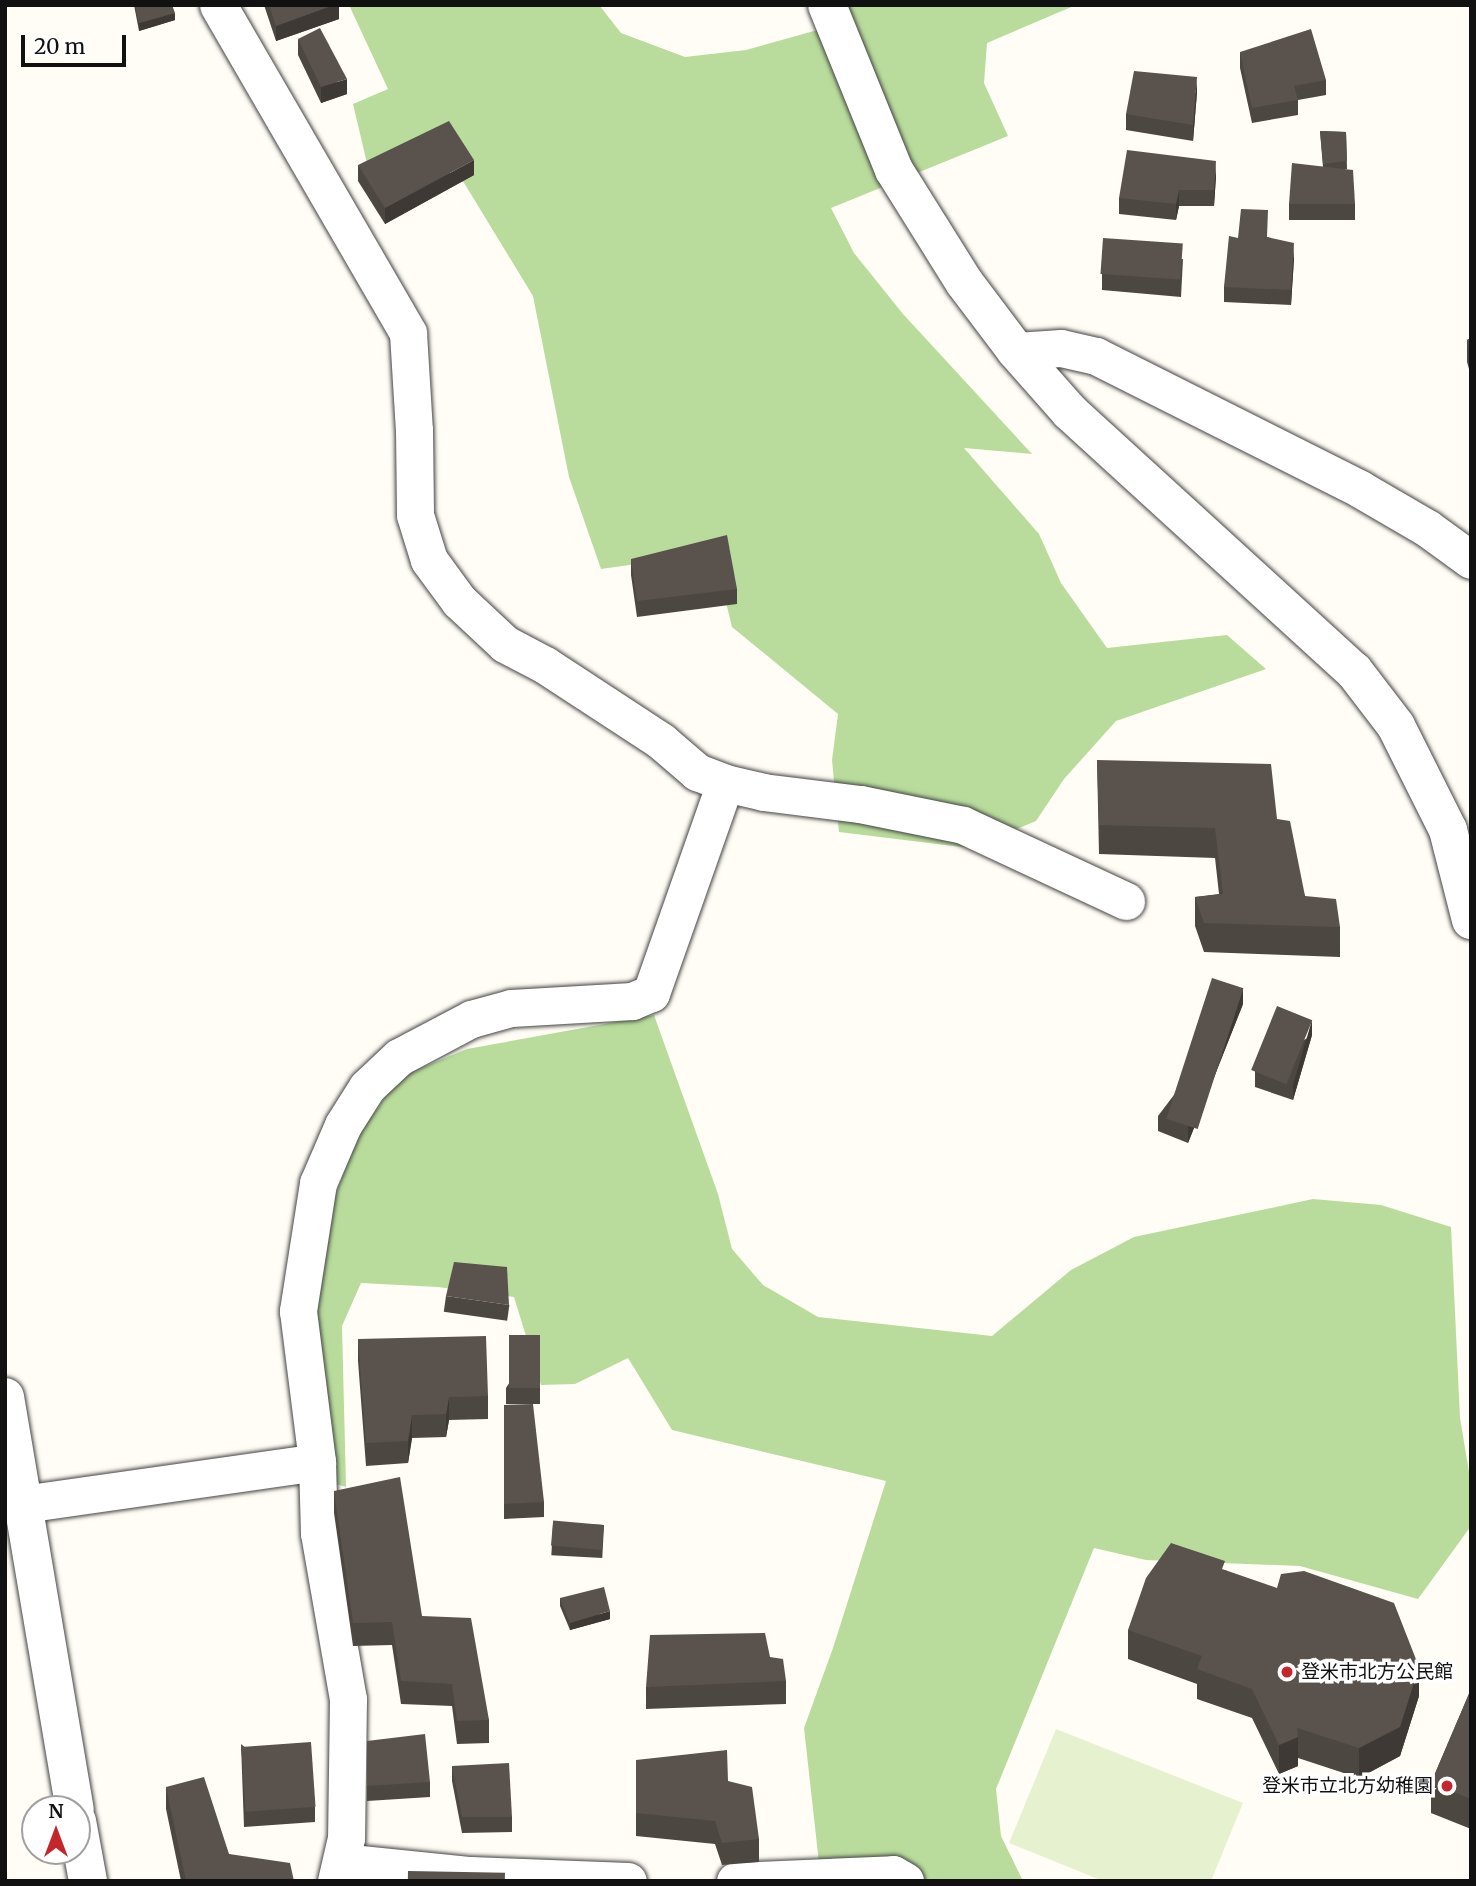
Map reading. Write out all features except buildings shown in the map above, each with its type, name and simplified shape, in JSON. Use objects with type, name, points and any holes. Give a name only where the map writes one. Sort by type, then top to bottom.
[{"type":"street","points":[[218,5],[408,332],[414,430],[415,515],[429,560],[459,601],[505,643],[545,665],[661,741],[697,772],[725,783],[763,792],[860,804],[963,825],[1126,901]]},
{"type":"street","points":[[827,5],[894,170],[964,282],[1016,351],[1070,412],[1354,671],[1396,726],[1433,795],[1460,866],[1471,920]]},
{"type":"street","points":[[1016,351],[1061,348],[1096,356],[1360,489],[1427,528],[1471,560]]},
{"type":"street","points":[[628,1881],[338,1872],[346,1838],[348,1699],[319,1533],[317,1462],[298,1311],[318,1183],[349,1115],[367,1087],[399,1058],[471,1019],[510,1008],[632,1001],[651,993],[725,783]]},
{"type":"street","points":[[5,1397],[73,1795]]},
{"type":"street","points":[[23,1504],[317,1462]]},
{"type":"street","points":[[735,1881],[893,1874],[905,1881]]},
{"type":"green space","points":[[349,5],[599,5],[621,33],[685,57],[746,50],[821,29],[813,5],[1076,5],[987,43],[984,83],[1008,136],[831,208],[854,253],[903,314],[1032,454],[964,448],[1039,534],[1061,583],[1107,648],[1227,635],[1266,669],[1116,721],[1064,779],[1036,821],[970,848],[839,832],[832,760],[838,714],[732,627],[714,553],[601,569],[569,477],[533,296],[444,150],[370,176],[353,104],[388,89]]},
{"type":"green space","points":[[654,1015],[718,1194],[732,1249],[763,1285],[818,1317],[992,1336],[1071,1270],[1134,1237],[1313,1199],[1381,1205],[1451,1227],[1460,1418],[1471,1484],[1471,1526],[1418,1599],[1300,1566],[1146,1560],[1094,1548],[996,1789],[1001,1836],[1023,1881],[821,1881],[804,1728],[833,1648],[886,1481],[672,1430],[628,1358],[575,1384],[541,1385],[514,1297],[438,1287],[361,1283],[342,1326],[346,1487],[303,1475],[297,1419],[330,1209],[358,1136],[399,1077],[467,1049]]},
{"type":"green space","points":[[1056,1729],[1243,1803],[1211,1881],[1103,1881],[1009,1843]]},
{"type":"place","name":"登米市北方公民館","points":[[1287,1672]]},
{"type":"place","name":"登米市立北方幼稚園","points":[[1447,1786]]}]
